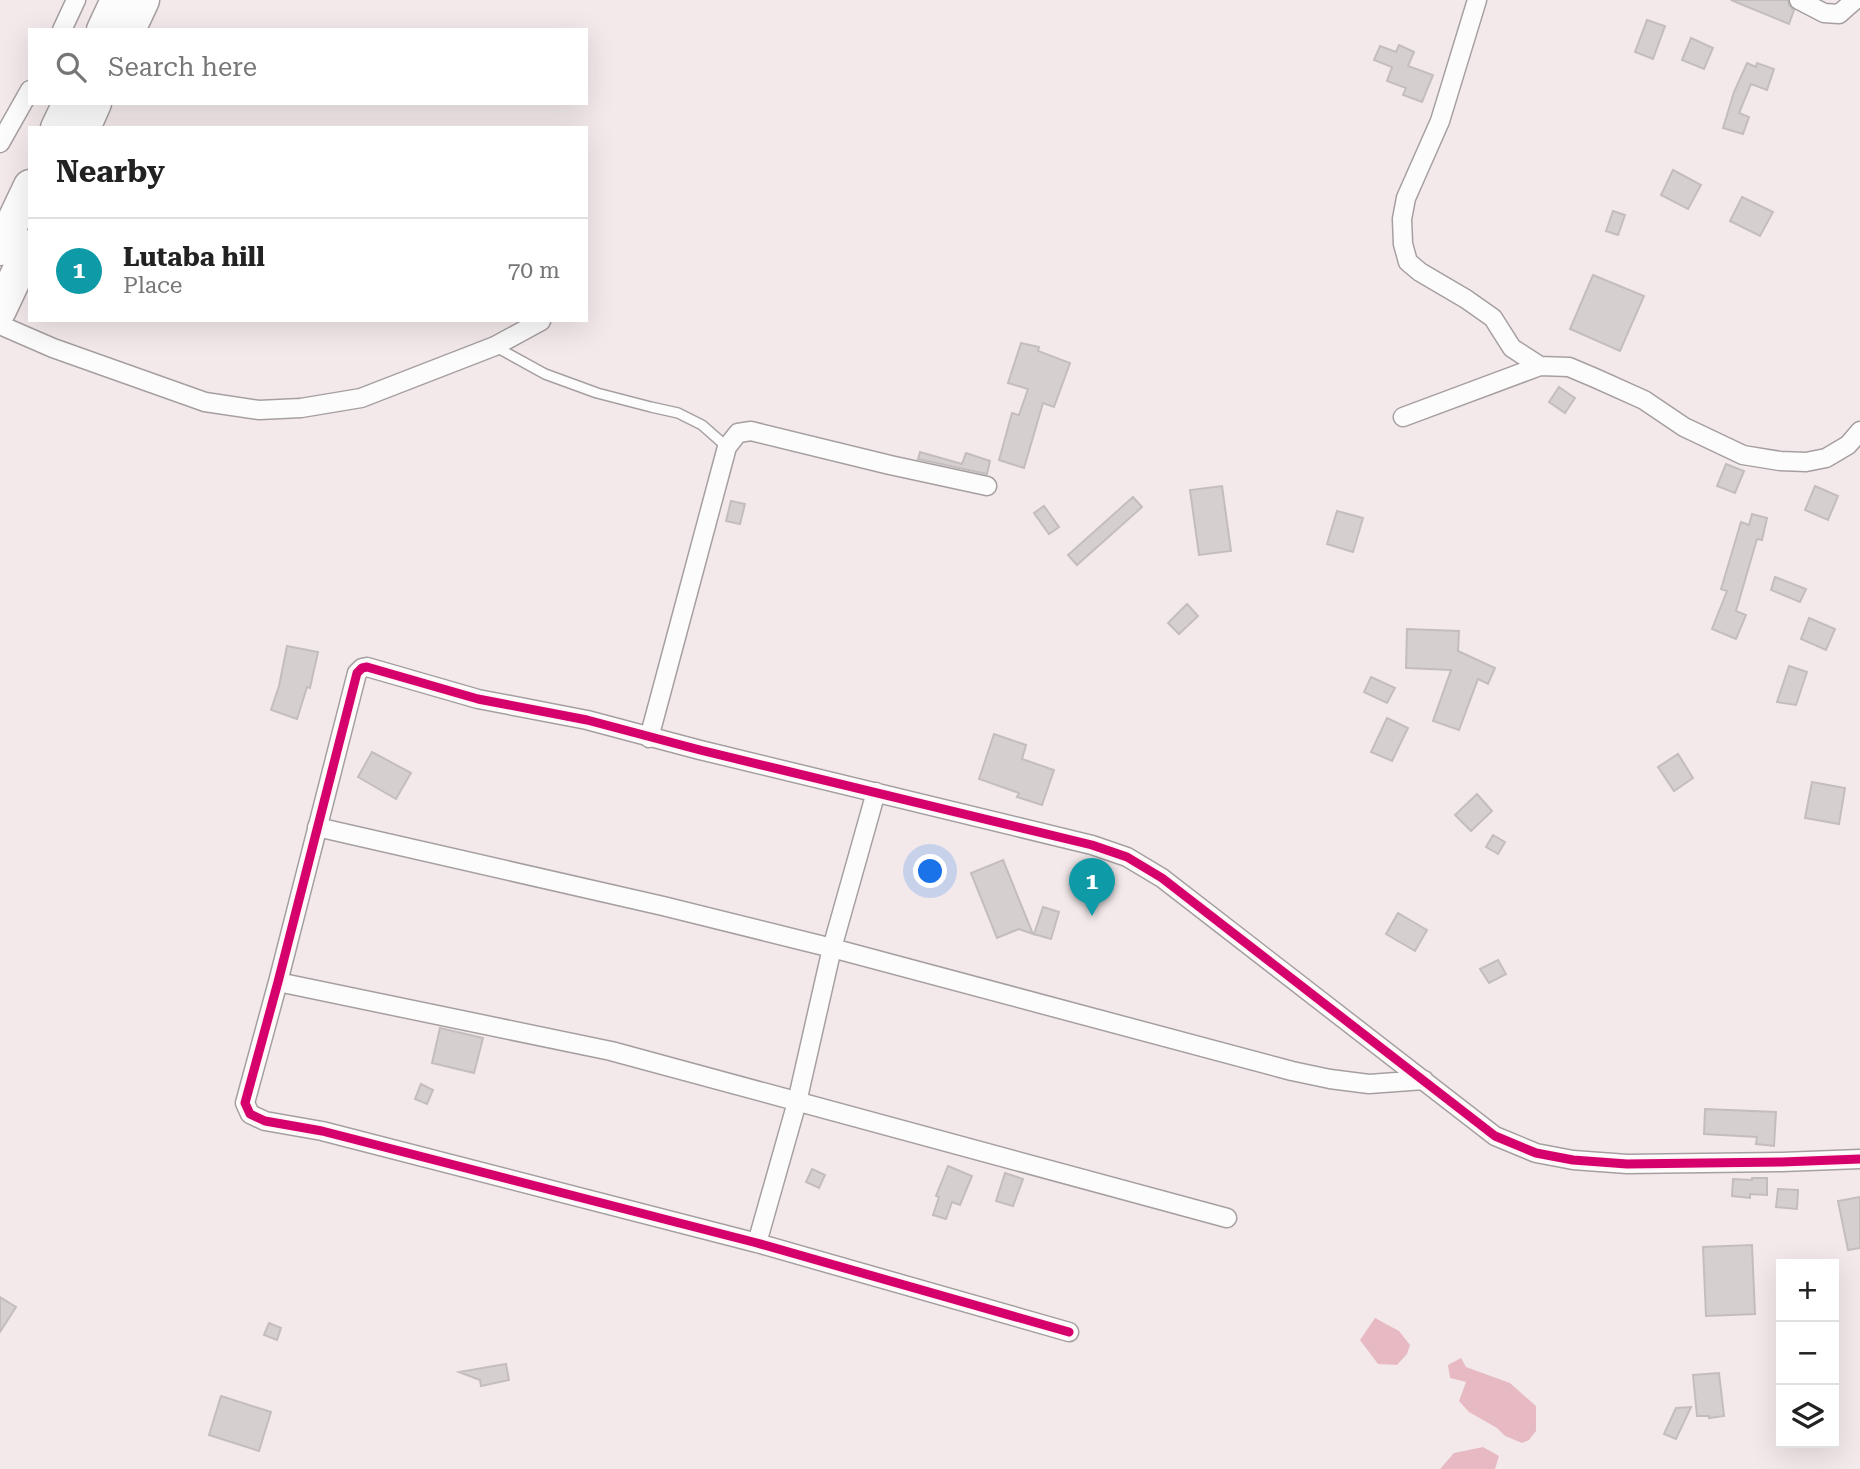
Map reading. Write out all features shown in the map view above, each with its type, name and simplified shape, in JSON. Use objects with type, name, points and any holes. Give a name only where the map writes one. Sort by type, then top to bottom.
[{"type":"highway","points":[[104,28],[117,0]]},
{"type":"highway","points":[[130,28],[143,0]]},
{"type":"highway","points":[[58,126],[68,105]]},
{"type":"highway","points":[[85,126],[94,105]]},
{"type":"highway","points":[[0,249],[28,190]]},
{"type":"highway","points":[[0,310],[28,250]]},
{"type":"street","points":[[63,28],[76,0]]},
{"type":"street","points":[[1477,0],[1440,121],[1406,198],[1402,219],[1403,244],[1408,262],[1493,318],[1512,348],[1540,366]]},
{"type":"street","points":[[1800,0],[1824,13],[1839,14],[1855,0]]},
{"type":"street","points":[[0,143],[28,94]]},
{"type":"street","points":[[0,325],[53,348],[205,402],[259,410],[301,408],[361,398],[495,346],[539,322]]},
{"type":"street","points":[[1403,417],[1540,366],[1569,367],[1595,377],[1644,400],[1684,428],[1743,456],[1806,462],[1826,458],[1848,445],[1860,431]]},
{"type":"street","points":[[649,737],[727,447],[738,433],[751,430],[987,486]]},
{"type":"street","points":[[1069,1332],[757,1243],[322,1131],[265,1121],[250,1114],[245,1103],[357,673],[366,667],[478,699],[587,720],[1092,845],[1127,857],[1162,878],[1208,912],[1495,1136],[1536,1153],[1573,1160],[1627,1164],[1860,1158]]},
{"type":"street","points":[[757,1243],[797,1102],[832,948],[876,792]]},
{"type":"street","points":[[317,827],[650,903],[832,948],[1293,1071],[1369,1084],[1424,1080]]},
{"type":"street","points":[[278,982],[611,1051],[1227,1219]]},
{"type":"lane","points":[[495,346],[545,374],[610,397],[678,413],[702,425],[727,447]]},
{"type":"shaded area","points":[[1375,1318],[1399,1331],[1410,1345],[1407,1354],[1397,1365],[1378,1364],[1360,1340]]},
{"type":"shaded area","points":[[1461,1358],[1466,1367],[1510,1383],[1536,1406],[1536,1431],[1529,1440],[1522,1443],[1505,1436],[1497,1428],[1469,1412],[1459,1401],[1466,1382],[1450,1378],[1448,1365]]},
{"type":"shaded area","points":[[1483,1447],[1499,1456],[1495,1469],[1440,1469],[1454,1453]]},
{"type":"building","points":[[1731,0],[1788,0],[1794,10],[1789,24]]},
{"type":"building","points":[[1647,20],[1665,26],[1653,59],[1635,52]]},
{"type":"building","points":[[1691,38],[1713,48],[1704,69],[1682,60]]},
{"type":"building","points":[[1399,45],[1414,52],[1408,66],[1433,75],[1422,102],[1403,95],[1406,88],[1387,81],[1392,67],[1374,60],[1380,46],[1396,52]]},
{"type":"building","points":[[1747,63],[1756,67],[1757,63],[1774,69],[1767,90],[1751,84],[1739,113],[1749,117],[1743,134],[1723,128],[1734,92]]},
{"type":"building","points":[[1673,170],[1701,185],[1688,209],[1661,195]]},
{"type":"building","points":[[1742,197],[1773,212],[1760,236],[1730,221]]},
{"type":"building","points":[[1613,211],[1625,215],[1618,235],[1606,231]]},
{"type":"building","points":[[1593,275],[1644,296],[1620,351],[1570,329]]},
{"type":"building","points":[[1021,343],[1039,347],[1038,351],[1070,363],[1054,407],[1043,403],[1024,468],[999,460],[1012,413],[1019,415],[1028,389],[1008,383]]},
{"type":"building","points":[[1559,387],[1575,398],[1565,413],[1549,402]]},
{"type":"building","points":[[920,452],[962,464],[966,453],[990,461],[987,474],[918,459]]},
{"type":"building","points":[[1726,464],[1744,471],[1735,493],[1717,486]]},
{"type":"building","points":[[1222,486],[1231,551],[1199,555],[1190,490]]},
{"type":"building","points":[[1815,486],[1838,496],[1828,520],[1805,510]]},
{"type":"building","points":[[1133,497],[1142,507],[1077,565],[1068,555]]},
{"type":"building","points":[[731,501],[745,504],[740,524],[726,521]]},
{"type":"building","points":[[1044,506],[1059,527],[1049,534],[1034,513]]},
{"type":"building","points":[[1337,511],[1363,518],[1353,552],[1327,544]]},
{"type":"building","points":[[1752,514],[1767,518],[1762,540],[1757,539],[1736,611],[1746,615],[1736,639],[1712,629],[1727,591],[1721,589],[1741,522],[1749,525]]},
{"type":"building","points":[[1775,577],[1806,589],[1800,602],[1771,590]]},
{"type":"building","points":[[1187,604],[1198,616],[1179,634],[1168,623]]},
{"type":"building","points":[[1809,618],[1835,629],[1826,650],[1801,639]]},
{"type":"building","points":[[1407,629],[1459,631],[1458,651],[1495,668],[1488,684],[1478,679],[1459,730],[1433,721],[1451,670],[1406,668]]},
{"type":"building","points":[[287,646],[318,652],[310,688],[307,687],[297,719],[271,710]]},
{"type":"building","points":[[1789,666],[1807,672],[1796,705],[1777,702]]},
{"type":"building","points":[[1371,677],[1395,688],[1387,703],[1364,692]]},
{"type":"building","points":[[1387,718],[1408,728],[1392,761],[1371,752]]},
{"type":"building","points":[[994,734],[1026,745],[1022,759],[1054,770],[1042,805],[1017,797],[1019,793],[979,779]]},
{"type":"building","points":[[372,752],[411,773],[396,799],[358,777]]},
{"type":"building","points":[[1678,754],[1693,778],[1674,791],[1658,767]]},
{"type":"building","points":[[1812,782],[1845,788],[1839,824],[1805,818]]},
{"type":"building","points":[[1477,794],[1492,811],[1471,831],[1455,815]]},
{"type":"building","points":[[1493,835],[1505,842],[1498,854],[1486,847]]},
{"type":"building","points":[[1003,860],[1033,934],[1019,929],[997,938],[971,873]]},
{"type":"building","points":[[1043,907],[1059,912],[1051,939],[1034,934]]},
{"type":"building","points":[[1398,913],[1427,930],[1415,951],[1386,934]]},
{"type":"building","points":[[1498,960],[1506,974],[1489,983],[1480,969]]},
{"type":"building","points":[[440,1028],[483,1038],[474,1073],[432,1063]]},
{"type":"building","points":[[421,1084],[433,1090],[427,1104],[415,1099]]},
{"type":"building","points":[[1705,1109],[1776,1112],[1774,1146],[1756,1144],[1757,1137],[1704,1134]]},
{"type":"building","points":[[948,1166],[972,1176],[960,1205],[952,1202],[946,1219],[933,1215],[939,1197],[936,1196]]},
{"type":"building","points":[[812,1169],[825,1175],[819,1188],[806,1182]]},
{"type":"building","points":[[1005,1173],[1023,1179],[1013,1206],[996,1201]]},
{"type":"building","points":[[1767,1178],[1767,1195],[1750,1194],[1750,1198],[1732,1196],[1733,1179]]},
{"type":"building","points":[[1778,1189],[1798,1190],[1797,1209],[1776,1207]]},
{"type":"building","points":[[1860,1197],[1860,1248],[1848,1250],[1838,1201]]},
{"type":"building","points":[[1752,1245],[1755,1314],[1706,1316],[1703,1247]]},
{"type":"building","points":[[0,1297],[16,1307],[0,1332]]},
{"type":"building","points":[[269,1323],[281,1328],[277,1340],[264,1335]]},
{"type":"building","points":[[506,1364],[509,1380],[481,1386],[480,1380],[459,1372]]},
{"type":"building","points":[[1719,1373],[1724,1416],[1697,1416],[1693,1375]]},
{"type":"building","points":[[221,1396],[271,1412],[259,1451],[209,1435]]},
{"type":"building","points":[[1691,1407],[1676,1439],[1664,1434],[1676,1408]]},
{"type":"cycle path","points":[[1069,1332],[757,1243],[322,1131],[265,1121],[250,1114],[245,1103],[357,673],[367,667],[478,699],[587,720],[1092,845],[1127,857],[1162,878],[1495,1136],[1536,1153],[1573,1160],[1627,1164],[1860,1159]]},
{"type":"place","name":"Lutaba hill","points":[[1092,916]]}]
